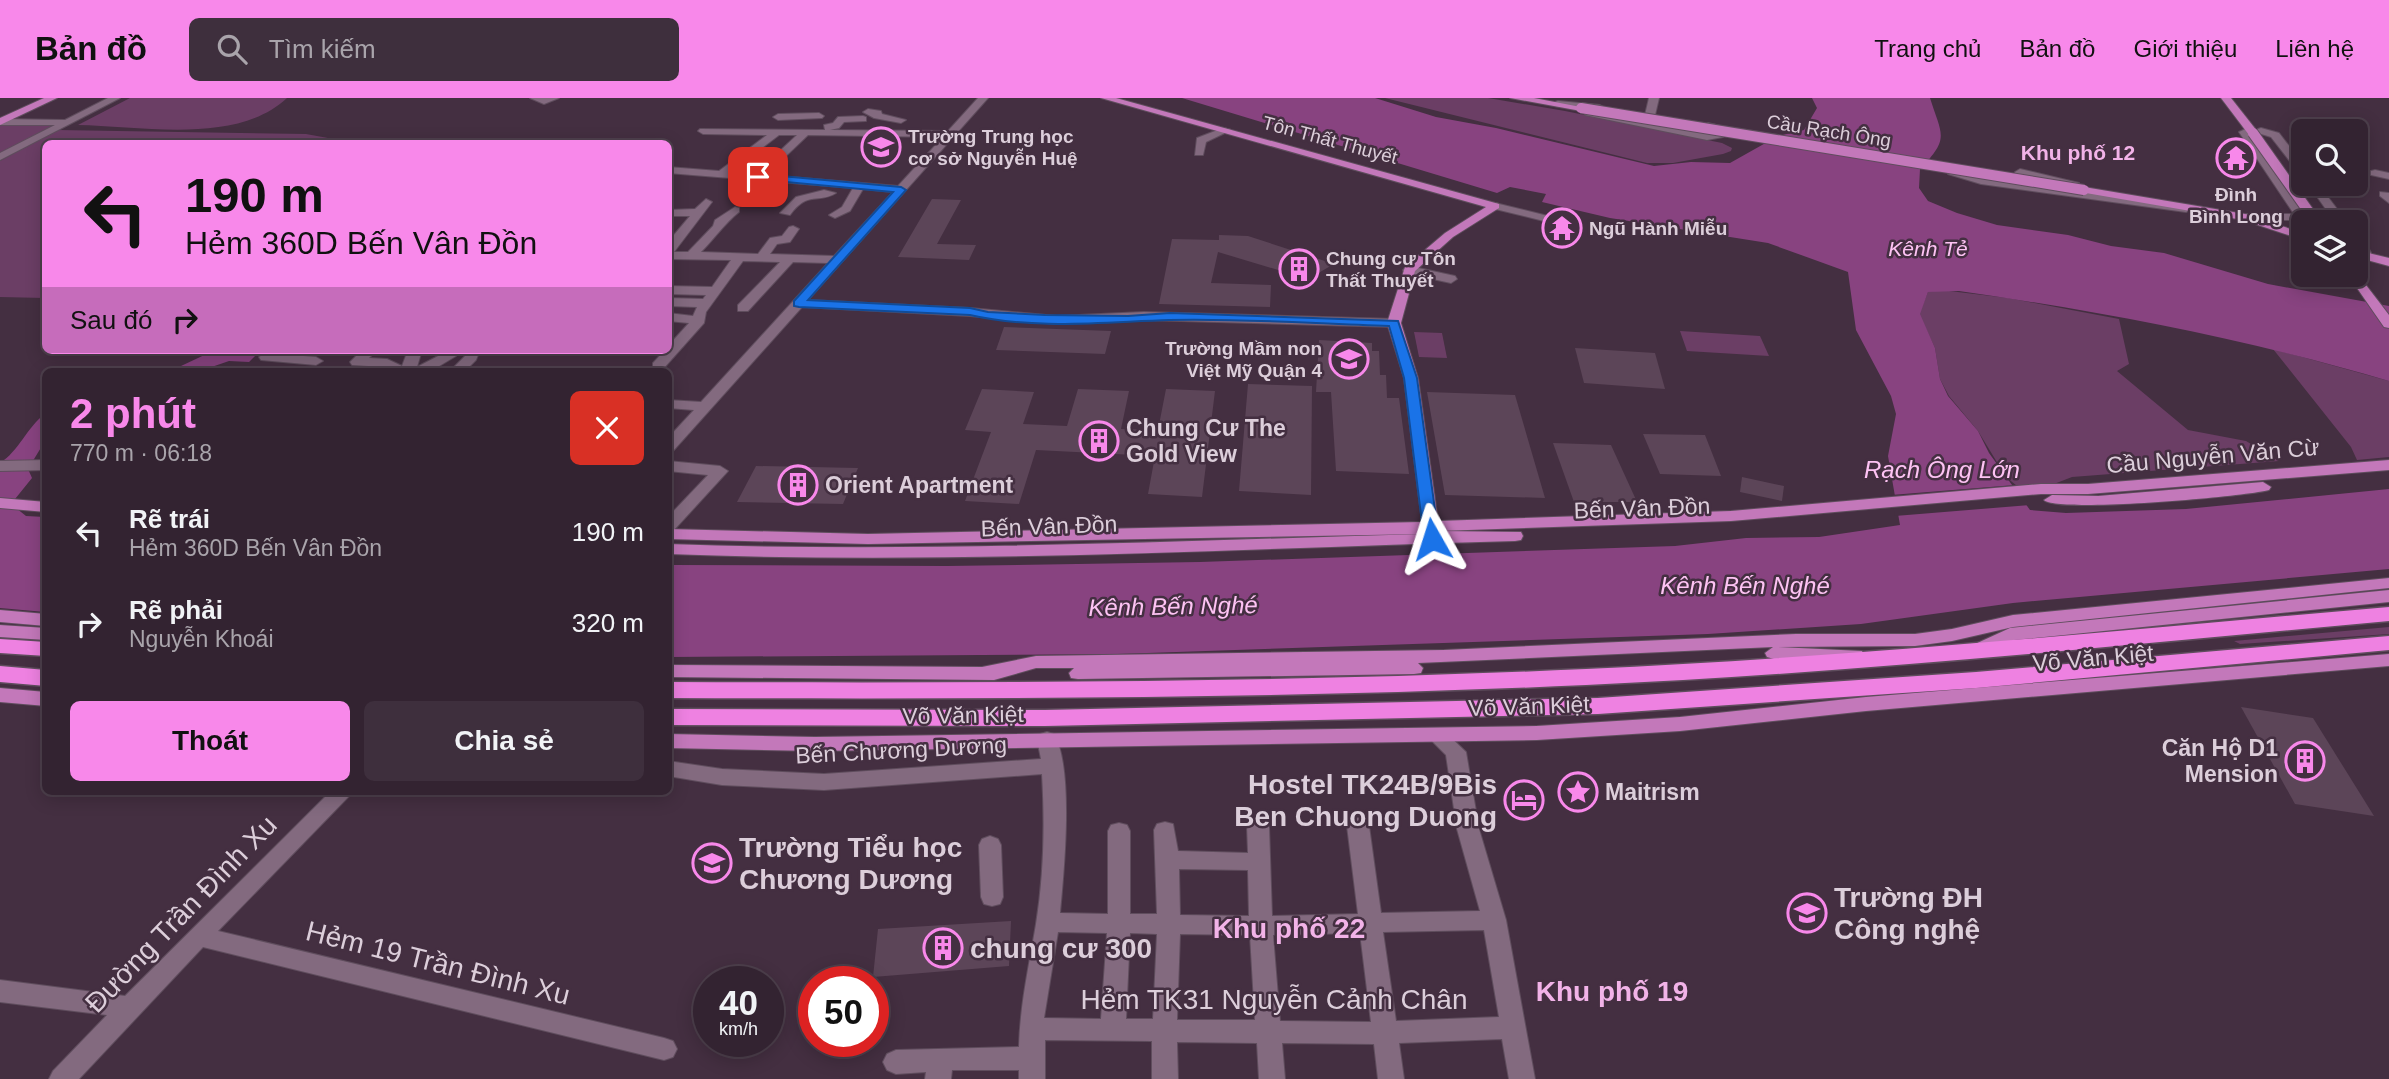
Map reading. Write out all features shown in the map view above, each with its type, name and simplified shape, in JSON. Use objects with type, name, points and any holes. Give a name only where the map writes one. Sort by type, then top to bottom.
[{"type":"highway","name":"Võ Văn Kiệt","points":[[672,690],[890,691],[1369,684],[1587,677],[1904,657],[2389,614]]},
{"type":"highway","name":"Võ Văn Kiệt","points":[[672,717],[1045,718],[1598,706],[1976,680],[2389,643]]},
{"type":"highway","points":[[0,646],[42,649]]},
{"type":"highway","points":[[0,674],[42,678]]},
{"type":"main road","points":[[0,120],[41,98]]},
{"type":"main road","points":[[0,120],[52,98]]},
{"type":"main road","name":"Tôn Thất Thuyết","points":[[1106,98],[1495,206]]},
{"type":"main road","name":"Cầu Rạch Ông","points":[[1515,98],[2245,217],[2291,233]]},
{"type":"main road","points":[[2226,98],[2325,210]]},
{"type":"main road","points":[[2238,98],[2308,210]]},
{"type":"main road","points":[[1431,532],[1410,378],[1394,323],[1409,271],[1449,235],[1495,206]]},
{"type":"main road","points":[[2368,258],[2389,262]]},
{"type":"main road","points":[[2368,271],[2389,306]]},
{"type":"main road","points":[[2363,287],[2389,324]]},
{"type":"main road","points":[[2037,495],[2078,482],[2389,455]]},
{"type":"main road","name":"Cầu Nguyễn Văn Cừ","points":[[2037,495],[2092,493],[2389,467]]},
{"type":"main road","points":[[2037,495],[2098,501],[2389,476]]},
{"type":"main road","points":[[0,492],[42,499]]},
{"type":"main road","name":"Bến Vân Đồn","points":[[672,549],[908,552],[1733,522],[2037,495]]},
{"type":"main road","points":[[0,503],[26,506],[42,500]]},
{"type":"main road","name":"Bến Vân Đồn","points":[[672,534],[868,539],[1431,532]]},
{"type":"main road","name":"Võ Văn Kiệt","points":[[982,674],[1036,662],[1444,656],[1796,640],[1914,640],[1952,635],[2013,621],[2389,583]]},
{"type":"main road","points":[[1952,635],[2010,634],[2389,596]]},
{"type":"main road","points":[[0,616],[42,620]]},
{"type":"main road","points":[[0,631],[42,634]]},
{"type":"main road","points":[[1980,649],[2010,634]]},
{"type":"main road","name":"Võ Văn Kiệt","points":[[672,671],[982,674],[1344,670],[1787,652],[1904,657]]},
{"type":"main road","name":"Võ Văn Kiệt","points":[[672,740],[816,744],[1436,735],[1613,729],[1866,704],[2389,660]]},
{"type":"main road","points":[[0,695],[42,699]]},
{"type":"street","points":[[0,157],[115,98]]},
{"type":"street","points":[[539,99],[554,98]]},
{"type":"street","points":[[672,444],[983,98]]},
{"type":"street","points":[[1650,115],[1654,98]]},
{"type":"street","points":[[1563,105],[1650,115],[1721,127],[1719,135],[1707,137],[1592,114],[1563,105]]},
{"type":"street","points":[[762,132],[782,114],[836,126],[841,119],[878,113],[877,116],[883,118],[901,120]]},
{"type":"street","points":[[847,134],[862,117]]},
{"type":"street","points":[[873,134],[883,118]]},
{"type":"street","points":[[0,120],[66,122]]},
{"type":"street","points":[[790,122],[805,124],[803,133]]},
{"type":"street","points":[[824,122],[847,134],[951,134]]},
{"type":"street","points":[[758,177],[803,133],[824,122]]},
{"type":"street","points":[[703,131],[803,133],[824,122]]},
{"type":"street","points":[[1199,153],[1201,139],[1226,130]]},
{"type":"street","points":[[2291,156],[2275,135],[2244,132],[2298,210]]},
{"type":"street","points":[[721,175],[775,133]]},
{"type":"street","points":[[27,143],[42,143]]},
{"type":"street","points":[[1929,169],[1968,175],[1980,181],[2207,211]]},
{"type":"street","points":[[672,170],[901,190]]},
{"type":"street","points":[[2024,187],[2020,172],[2207,211]]},
{"type":"street","points":[[2375,173],[2389,176]]},
{"type":"street","points":[[786,213],[797,200],[807,194],[863,188]]},
{"type":"street","points":[[835,215],[846,209],[863,188]]},
{"type":"street","name":"Tôn Thất Thuyết","points":[[1495,206],[1544,218]]},
{"type":"street","points":[[672,248],[701,207]]},
{"type":"street","points":[[672,212],[701,207],[740,210],[719,222],[719,227],[692,255]]},
{"type":"street","points":[[2245,217],[2291,217]]},
{"type":"street","points":[[762,257],[774,240],[786,240],[793,229]]},
{"type":"street","points":[[672,253],[837,260]]},
{"type":"street","points":[[672,350],[699,320],[700,312],[740,257]]},
{"type":"street","points":[[743,308],[790,258]]},
{"type":"street","points":[[1409,271],[1451,279]]},
{"type":"street","points":[[672,290],[715,291]]},
{"type":"street","points":[[672,302],[706,303]]},
{"type":"street","points":[[799,303],[1045,318],[1170,317],[1394,323]]},
{"type":"street","points":[[672,317],[699,320]]},
{"type":"street","points":[[307,368],[322,354]]},
{"type":"street","points":[[366,354],[357,362],[387,363],[396,368]]},
{"type":"street","points":[[387,363],[395,354]]},
{"type":"street","points":[[418,368],[449,354]]},
{"type":"street","points":[[460,368],[472,354]]},
{"type":"street","points":[[658,366],[669,354]]},
{"type":"street","points":[[266,357],[316,361]]},
{"type":"street","points":[[672,404],[705,407]]},
{"type":"street","points":[[0,466],[42,465]]},
{"type":"street","points":[[672,466],[720,471],[672,523]]},
{"type":"street","points":[[1456,752],[1473,734]]},
{"type":"street","points":[[1436,735],[1456,752],[1468,829],[1494,920],[1522,1079]]},
{"type":"street","points":[[896,1062],[939,1069],[1032,1068],[1032,1011],[1048,922],[1056,833],[1048,739]]},
{"type":"street","name":"Bến Chương Dương","points":[[672,769],[722,777],[824,782],[1052,766]]},
{"type":"street","name":"Đường Trần Ðình Xu","points":[[62,1079],[198,936],[340,795]]},
{"type":"street","points":[[1358,826],[1391,1079]]},
{"type":"street","points":[[1258,827],[1261,926],[1272,1079]]},
{"type":"street","points":[[1165,830],[1169,860],[1163,1031],[1165,1079]]},
{"type":"street","points":[[1113,1030],[1119,923],[1119,831]]},
{"type":"street","points":[[990,845],[992,897]]},
{"type":"street","points":[[1169,860],[1260,862]]},
{"type":"street","points":[[1048,922],[1261,926],[1494,920]]},
{"type":"street","name":"Hẻm 19 Trần Ðình Xu","points":[[198,936],[664,1049]]},
{"type":"street","points":[[0,991],[130,1007]]},
{"type":"street","name":"Hẻm TK31 Nguyễn Cảnh Chân","points":[[1034,1029],[1385,1032],[1513,1027]]},
{"type":"shaded area","points":[[130,98],[287,98],[266,113],[242,122],[216,127],[159,129],[78,125]]},
{"type":"shaded area","points":[[1385,98],[1488,98],[1722,143],[1732,148],[1723,154],[1673,163],[1647,163]]},
{"type":"shaded area","points":[[0,124],[61,124],[0,155]]},
{"type":"shaded area","points":[[57,130],[306,134],[339,140],[42,140],[42,298],[0,297],[0,161]]},
{"type":"shaded area","points":[[1941,290],[2008,298],[2119,319],[2129,364],[2117,371],[2188,430],[2246,441],[2279,461],[2072,477],[2041,489],[2022,490],[2006,477],[1978,431],[1949,396],[1940,379],[1935,348],[1919,314],[1928,292]]},
{"type":"shaded area","points":[[1680,331],[1760,336],[1769,356],[1687,351]]},
{"type":"shaded area","points":[[1414,332],[1442,333],[1447,358],[1419,357]]},
{"type":"shaded area","points":[[2273,349],[2389,381],[2389,457],[2357,460],[2351,447]]},
{"type":"shaded area","points":[[2389,627],[2389,634],[2240,644],[2234,641]]},
{"type":"water","points":[[1182,98],[1375,98],[1436,117],[1496,128],[1654,166],[1691,162],[1730,163],[1778,136],[1804,130],[1817,108],[1812,98],[1930,98],[1941,136],[1936,150],[1920,169],[1919,188],[1928,201],[1997,225],[2164,253],[2268,284],[2389,306],[2389,381],[2283,352],[2122,318],[1959,291],[1928,292],[1920,314],[1935,348],[1940,379],[1948,396],[1978,431],[1989,453],[2030,510],[2066,513],[2186,509],[2389,489],[2389,569],[2013,603],[1861,624],[1708,634],[1118,654],[672,657],[672,565],[947,566],[1200,562],[1675,546],[1746,538],[1819,537],[1900,525],[1888,456],[1896,414],[1891,396],[1856,330],[1848,272],[1768,243],[1610,218],[1542,202],[1546,194],[1510,187],[1497,193]]},
{"type":"water","points":[[206,354],[257,354],[249,362],[229,361],[209,368],[173,368]]},
{"type":"water","points":[[42,417],[42,446],[28,469],[32,478],[11,504],[26,516],[42,517],[42,612],[0,608],[0,463],[13,452]]},
{"type":"pier","points":[[2015,485],[2030,505],[1895,516],[1891,495]]},
{"type":"building","points":[[932,199],[961,200],[937,244],[976,245],[969,260],[898,257]]},
{"type":"building","name":"Chung cư Tôn Thất Thuyết","points":[[1219,235],[1248,236],[1334,264],[1308,279],[1218,252],[1211,283],[1271,285],[1270,307],[1159,304],[1172,239],[1219,240]]},
{"type":"building","points":[[1004,327],[1111,331],[1105,354],[996,350]]},
{"type":"building","points":[[1319,340],[1372,343],[1372,351],[1379,351],[1380,375],[1386,375],[1387,398],[1399,398],[1409,474],[1336,471],[1331,392],[1316,392]]},
{"type":"building","points":[[1575,348],[1655,353],[1665,389],[1584,383]]},
{"type":"building","points":[[1248,384],[1312,386],[1311,495],[1239,491]]},
{"type":"building","name":"Chung Cư The Gold View","points":[[982,389],[1034,392],[1023,424],[1067,426],[1078,389],[1129,391],[1121,429],[1158,430],[1166,389],[1215,391],[1202,497],[1148,494],[1155,456],[1036,450],[1019,504],[965,501],[991,432],[965,430]]},
{"type":"building","points":[[1427,392],[1515,395],[1545,498],[1445,495]]},
{"type":"building","points":[[1643,434],[1705,435],[1721,476],[1660,474]]},
{"type":"building","points":[[1553,443],[1611,445],[1637,502],[1574,502]]},
{"type":"building","name":"Orient Apartment","points":[[756,466],[858,468],[843,504],[737,502]]},
{"type":"building","points":[[1742,477],[1784,486],[1782,501],[1740,492]]},
{"type":"building","name":"Căn Hộ D1 Mension","points":[[2241,707],[2313,718],[2374,816],[2295,804]]},
{"type":"building","name":"chung cư 300","points":[[1011,921],[1009,966],[889,976],[889,966],[874,966],[878,929]]},
{"type":"place","name":"Trường Trung học cơ sở Nguyễn Huệ","points":[[881,147]]},
{"type":"place","name":"Đình Bình Long","points":[[2236,158]]},
{"type":"place","name":"Ngũ Hành Miễu","points":[[1562,228]]},
{"type":"place","name":"Chung cư Tôn Thất Thuyết","points":[[1299,269]]},
{"type":"place","name":"Trường Mầm non Việt Mỹ Quận 4","points":[[1349,359]]},
{"type":"place","name":"Chung Cư The Gold View","points":[[1099,441]]},
{"type":"place","name":"Orient Apartment","points":[[798,485]]},
{"type":"place","name":"Căn Hộ D1 Mension","points":[[2305,761]]},
{"type":"place","name":"Maitrism","points":[[1578,792]]},
{"type":"place","name":"Hostel TK24B/9Bis Ben Chuong Duong","points":[[1524,800]]},
{"type":"place","name":"Trường Tiểu học Chương Dương","points":[[712,863]]},
{"type":"place","name":"Trường ĐH Công nghệ","points":[[1807,913]]},
{"type":"place","name":"chung cư 300","points":[[943,948]]},
{"type":"district","name":"Khu phố 12","points":[[2078,152]]},
{"type":"district","name":"Khu phố 22","points":[[1289,928]]},
{"type":"district","name":"Khu phố 19","points":[[1612,991]]},
{"type":"route","points":[[758,177],[901,190],[799,303],[1045,318],[1128,319],[1144,316],[1394,323],[1410,378],[1432,539]]},
{"type":"water label","name":"Kênh Tẻ","points":[[1928,248]]},
{"type":"water label","name":"Rạch Ông Lớn","points":[[1942,469]]},
{"type":"water label","name":"Kênh Bến Nghé","points":[[1745,585]]},
{"type":"water label","name":"Kênh Bến Nghé","points":[[1173,606]]}]
